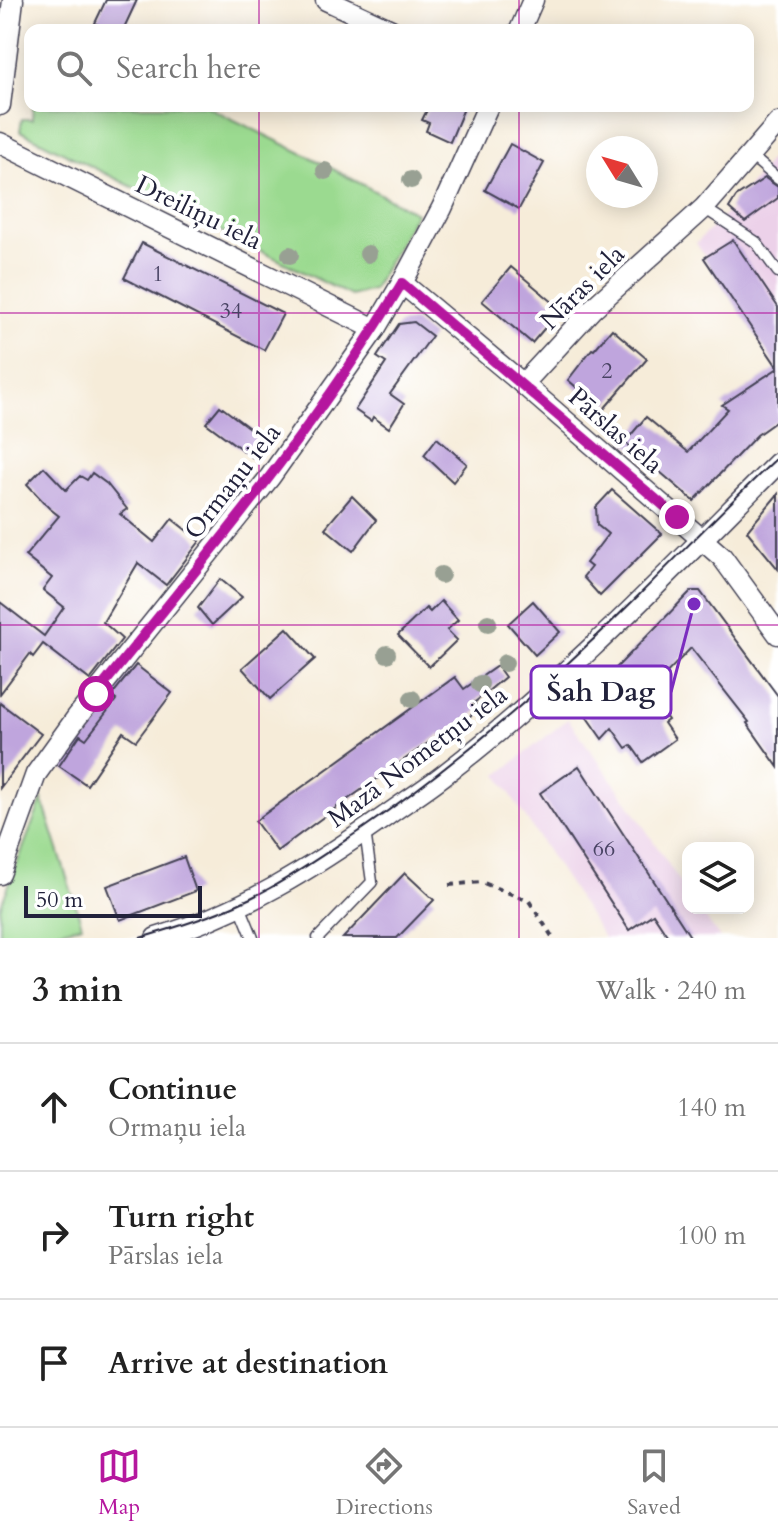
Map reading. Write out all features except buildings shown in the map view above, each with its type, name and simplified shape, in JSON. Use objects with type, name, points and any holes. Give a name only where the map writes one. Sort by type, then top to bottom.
[{"type":"street","points":[[0,105],[4,30],[13,0]]},
{"type":"street","points":[[326,0],[378,24]]},
{"type":"street","points":[[523,24],[533,0]]},
{"type":"street","name":"Ormaņu iela","points":[[0,874],[36,774],[77,717],[270,477],[375,329],[442,208],[485,112]]},
{"type":"street","name":"Nāras iela","points":[[523,384],[592,309],[704,208],[778,123]]},
{"type":"street","name":"Dreiliņu iela","points":[[0,143],[375,329]]},
{"type":"street","name":"Pārslas iela","points":[[402,283],[722,557],[778,634]]},
{"type":"street","name":"Mazā Nometņu iela","points":[[156,938],[207,921],[309,869],[445,774],[576,661],[778,463]]},
{"type":"lane","points":[[750,155],[778,179]]},
{"type":"lane","points":[[704,208],[756,242],[778,272]]},
{"type":"lane","points":[[318,938],[372,882],[365,831]]},
{"type":"lane","points":[[240,906],[253,938]]},
{"type":"path","points":[[449,885],[481,882],[529,901],[553,938]]},
{"type":"shaded area","points":[[778,150],[778,369],[696,243],[730,210]]},
{"type":"shaded area","points":[[568,719],[682,885],[682,914],[702,914],[720,938],[604,938],[498,775]]},
{"type":"green space","points":[[33,112],[218,112],[416,213],[373,290],[351,296],[20,131],[22,119],[32,119]]},
{"type":"green space","points":[[42,799],[82,925],[31,938],[0,938],[0,908]]},
{"type":"tram line","points":[[140,938],[190,923],[270,888],[399,803],[506,718],[574,657],[778,457]]},
{"type":"place","name":"Šah Dag","points":[[694,604]]},
{"type":"route","points":[[96,694],[270,477],[358,354],[402,283],[677,517]]}]
